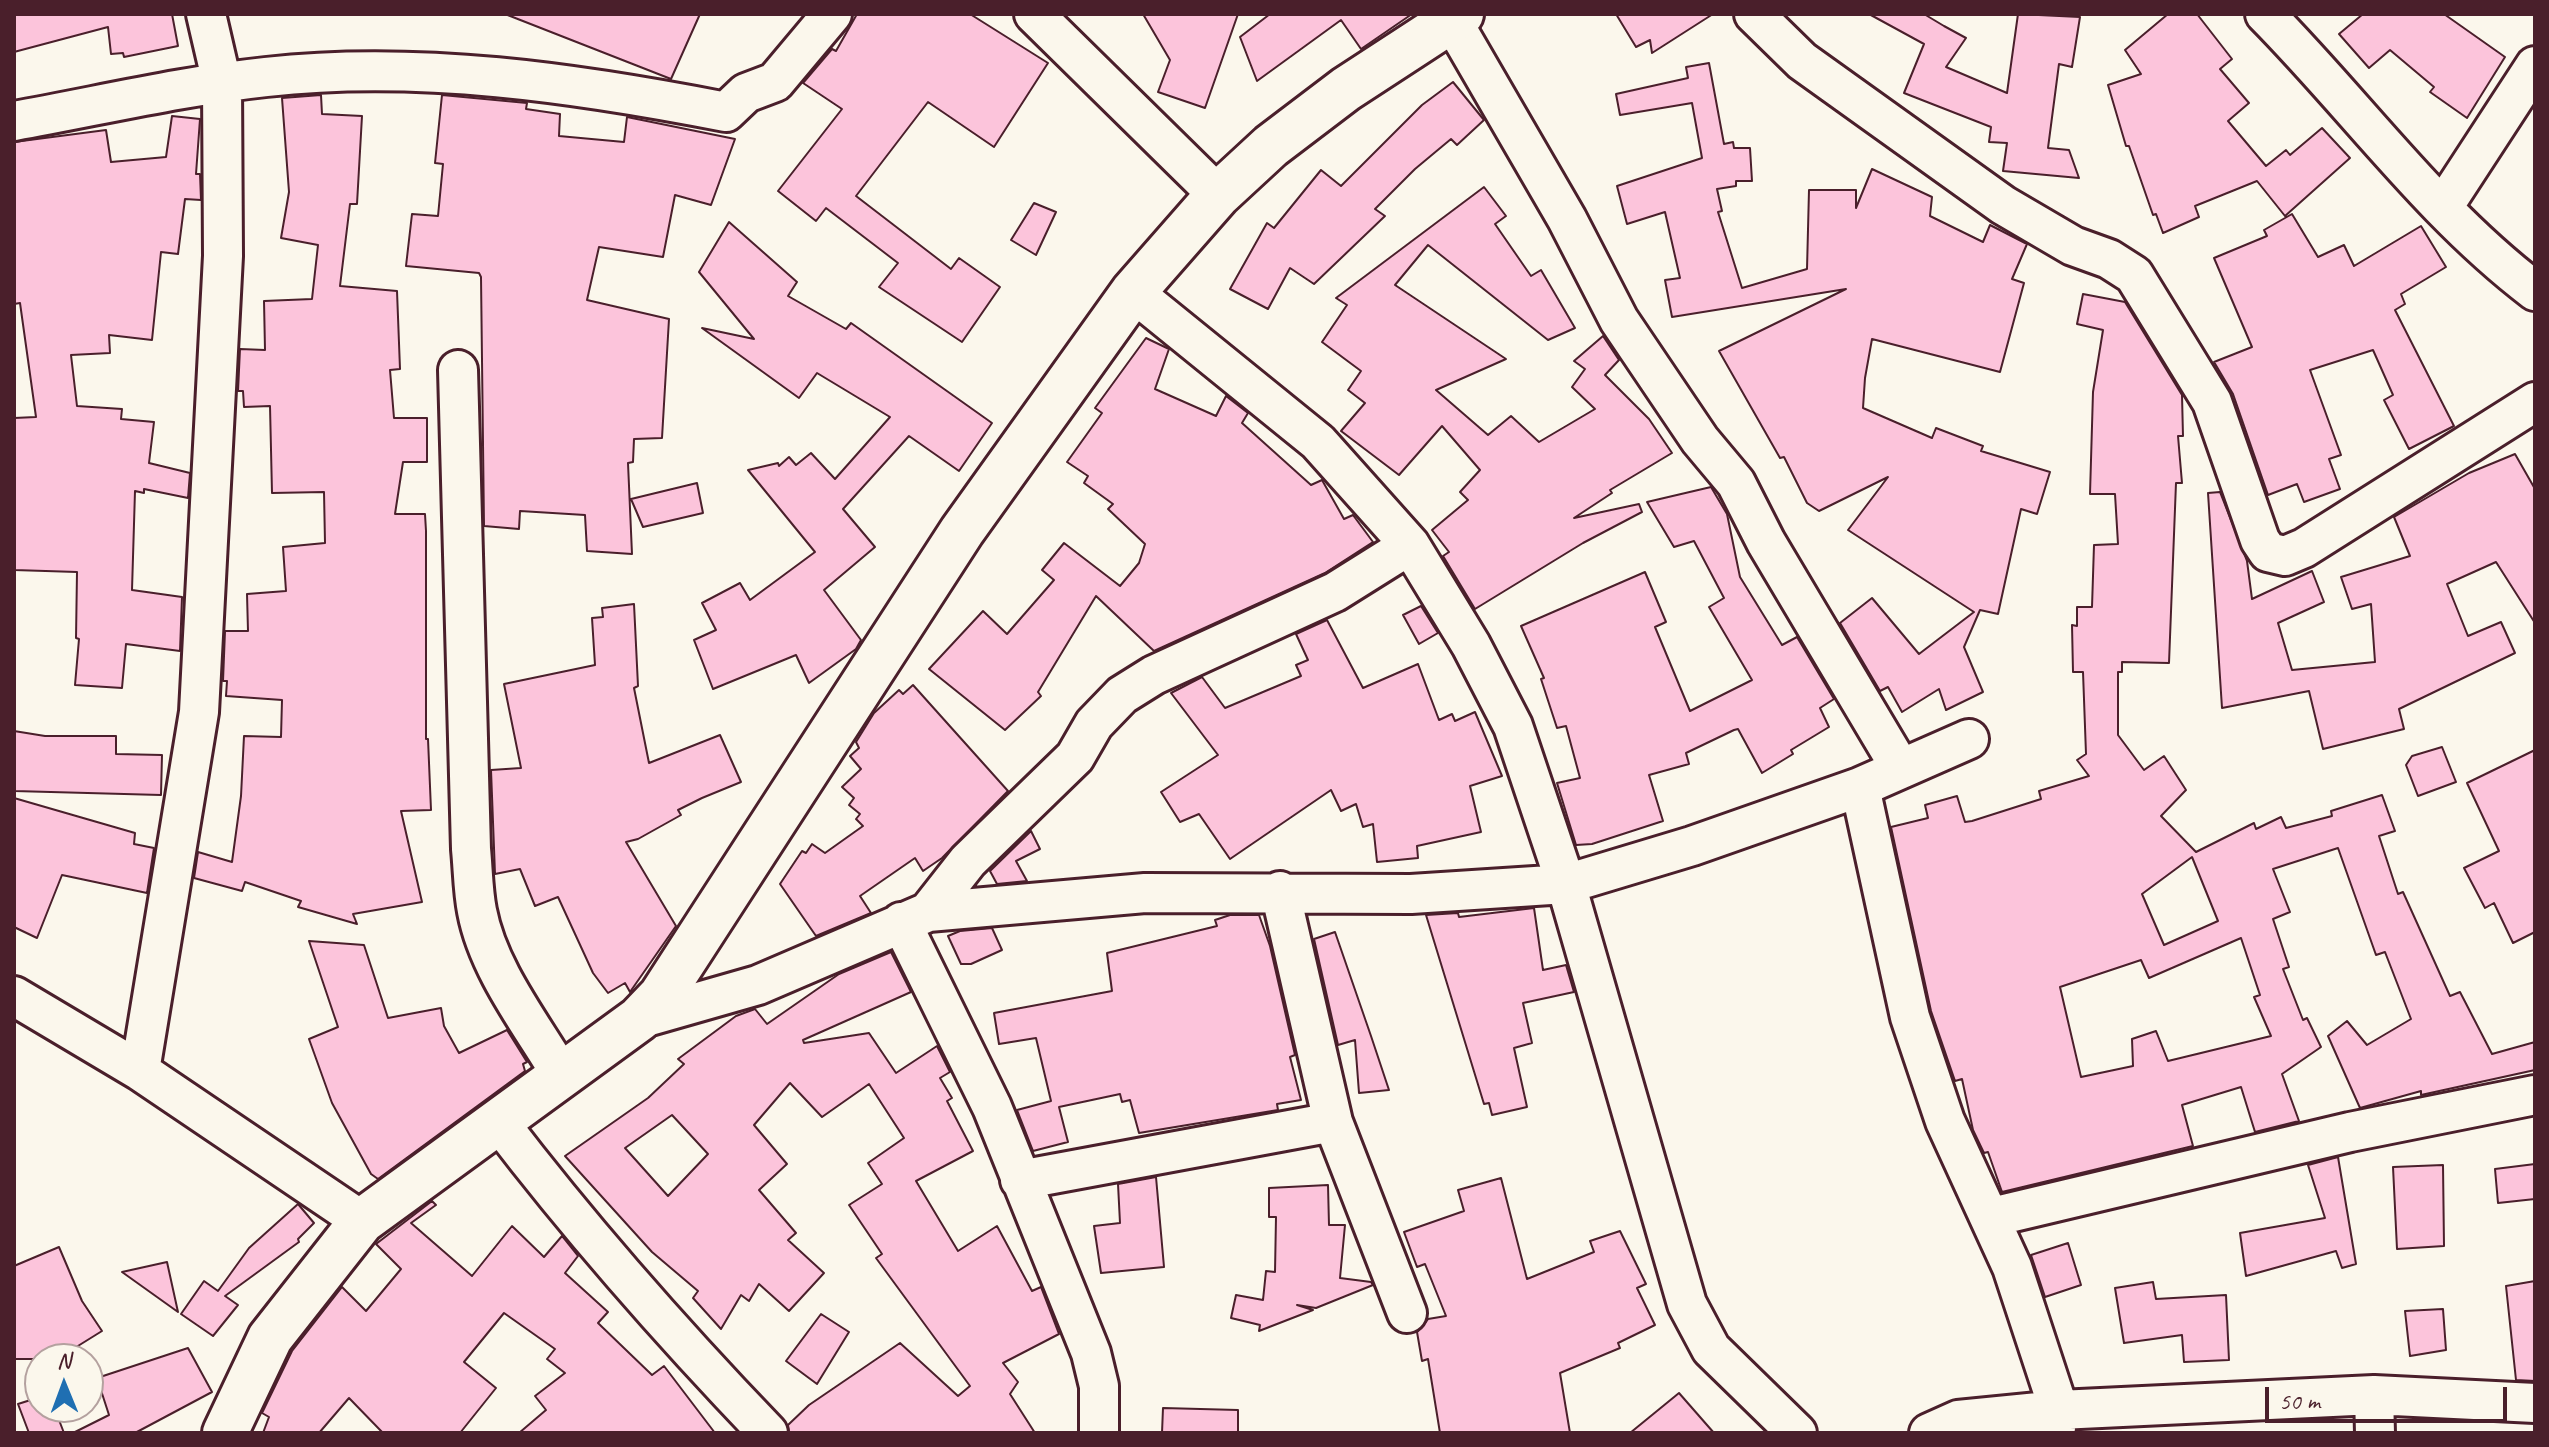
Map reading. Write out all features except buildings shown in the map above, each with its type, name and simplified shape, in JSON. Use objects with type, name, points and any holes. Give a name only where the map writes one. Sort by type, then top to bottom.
[{"type":"main road","points":[[225,1433],[270,1338],[362,1221],[639,1019],[678,974],[962,531],[1133,292],[1218,195],[1271,146],[1346,89],[1456,17]]},
{"type":"street","points":[[140,1071],[199,712],[223,256],[222,83],[206,14]]},
{"type":"street","points":[[14,121],[222,83],[268,77],[344,74],[481,75],[595,86],[726,112],[746,93],[775,82],[832,14]]},
{"type":"street","points":[[1034,14],[1218,195]]},
{"type":"street","points":[[1754,14],[1802,61],[2003,205],[2073,246],[2109,259],[2134,275],[2212,402],[2260,540],[2268,552],[2285,556],[2304,548],[2535,402]]},
{"type":"street","points":[[2265,14],[2306,55],[2404,170],[2535,291]]},
{"type":"street","points":[[1456,17],[1619,320],[1700,440],[1736,483],[1766,542],[1901,769]]},
{"type":"street","points":[[2443,207],[2535,66]]},
{"type":"street","points":[[1133,292],[1318,442],[1410,545],[1471,645],[1513,726],[1566,884],[1687,1304],[1711,1349],[1797,1433]]},
{"type":"street","points":[[458,370],[471,834],[477,912],[490,950],[514,997],[562,1076]]},
{"type":"street","points":[[915,917],[1075,757],[1094,724],[1122,695],[1154,675],[1335,592],[1410,545]]},
{"type":"street","points":[[639,1019],[758,985],[915,917],[1145,893],[1280,891],[1411,894],[1566,884],[1692,846],[1860,787],[1969,739]]},
{"type":"street","points":[[1860,787],[1910,1017],[1945,1121],[1992,1217],[2012,1267],[2057,1422]]},
{"type":"street","points":[[1280,891],[1333,1122],[1407,1313]]},
{"type":"street","points":[[915,917],[1091,1353],[1099,1386],[1099,1433]]},
{"type":"street","points":[[14,996],[140,1071],[362,1221]]},
{"type":"street","points":[[1992,1217],[2350,1132],[2535,1095]]},
{"type":"street","points":[[498,1121],[578,1225],[681,1343],[768,1433]]},
{"type":"street","points":[[1020,1180],[1333,1122]]},
{"type":"street","points":[[2374,1395],[2375,1433]]},
{"type":"street","points":[[1929,1433],[1958,1420],[2057,1422],[2374,1395],[2535,1403]]}]
